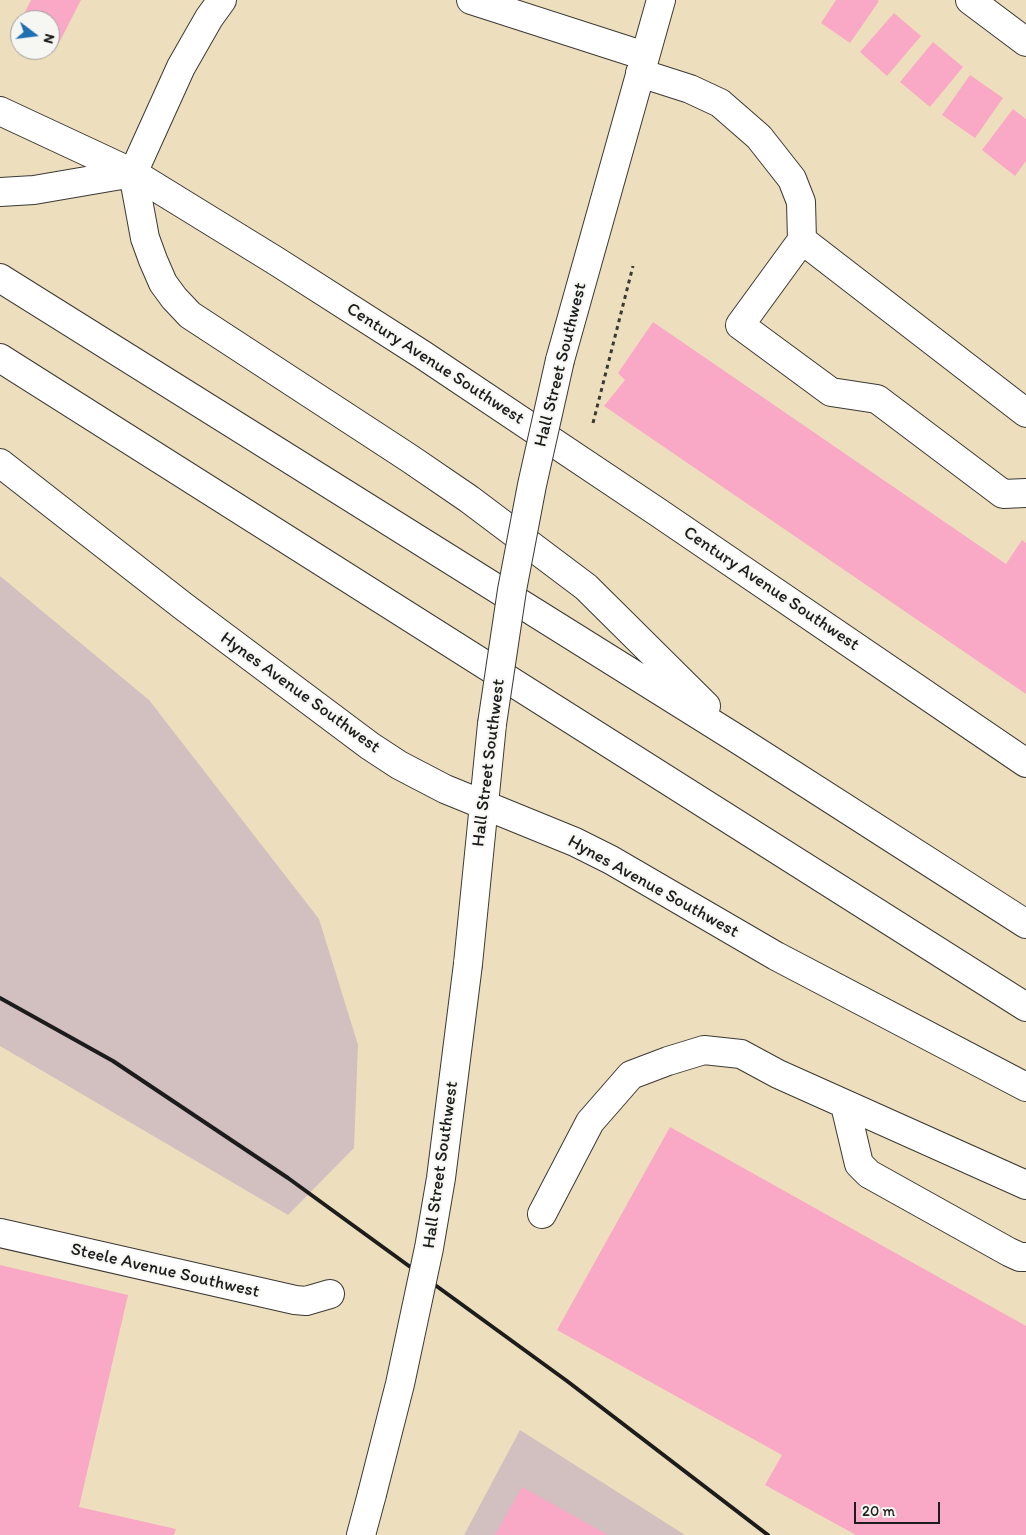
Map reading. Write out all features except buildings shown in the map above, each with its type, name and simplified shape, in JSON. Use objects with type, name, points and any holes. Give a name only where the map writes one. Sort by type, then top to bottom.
[{"type":"main road","points":[[222,0],[209,18],[181,67],[133,173],[145,238],[153,260],[168,290],[190,314],[469,499],[586,586],[742,742]]},
{"type":"main road","points":[[470,0],[642,64],[686,88],[720,103],[759,137],[792,179],[800,202],[802,240],[740,325],[831,392],[877,399],[1003,494],[1026,493]]},
{"type":"main road","name":"Hall Street Southwest","points":[[361,1535],[400,1384],[429,1248],[442,1168],[468,964],[492,724],[512,590],[528,504],[560,360],[661,0]]},
{"type":"main road","points":[[970,0],[1026,42]]},
{"type":"main road","name":"Century Avenue Southwest","points":[[0,111],[133,173],[423,354],[1026,763]]},
{"type":"main road","points":[[0,192],[34,190],[133,173]]},
{"type":"main road","points":[[802,240],[1026,413]]},
{"type":"main road","points":[[0,278],[742,742],[1026,924]]},
{"type":"main road","points":[[0,358],[1026,1006]]},
{"type":"main road","name":"Hynes Avenue Southwest","points":[[0,462],[183,606],[370,746],[421,777],[445,789],[575,842],[611,860],[776,956],[1026,1087]]},
{"type":"main road","points":[[542,1214],[590,1122],[632,1075],[668,1060],[704,1050],[741,1054],[778,1074],[845,1105],[1026,1185]]},
{"type":"main road","points":[[845,1105],[859,1164],[869,1174],[1008,1252],[1020,1257],[1026,1257]]},
{"type":"main road","name":"Steele Avenue Southwest","points":[[0,1233],[295,1300],[316,1299],[330,1294]]},
{"type":"path","points":[[593,423],[633,266]]},
{"type":"shaded area","points":[[0,576],[149,700],[319,919],[358,1045],[354,1148],[288,1215],[0,1046]]},
{"type":"shaded area","points":[[520,1430],[685,1535],[464,1535]]},
{"type":"railway","points":[[0,998],[113,1061],[288,1178],[567,1381],[768,1535]]}]
